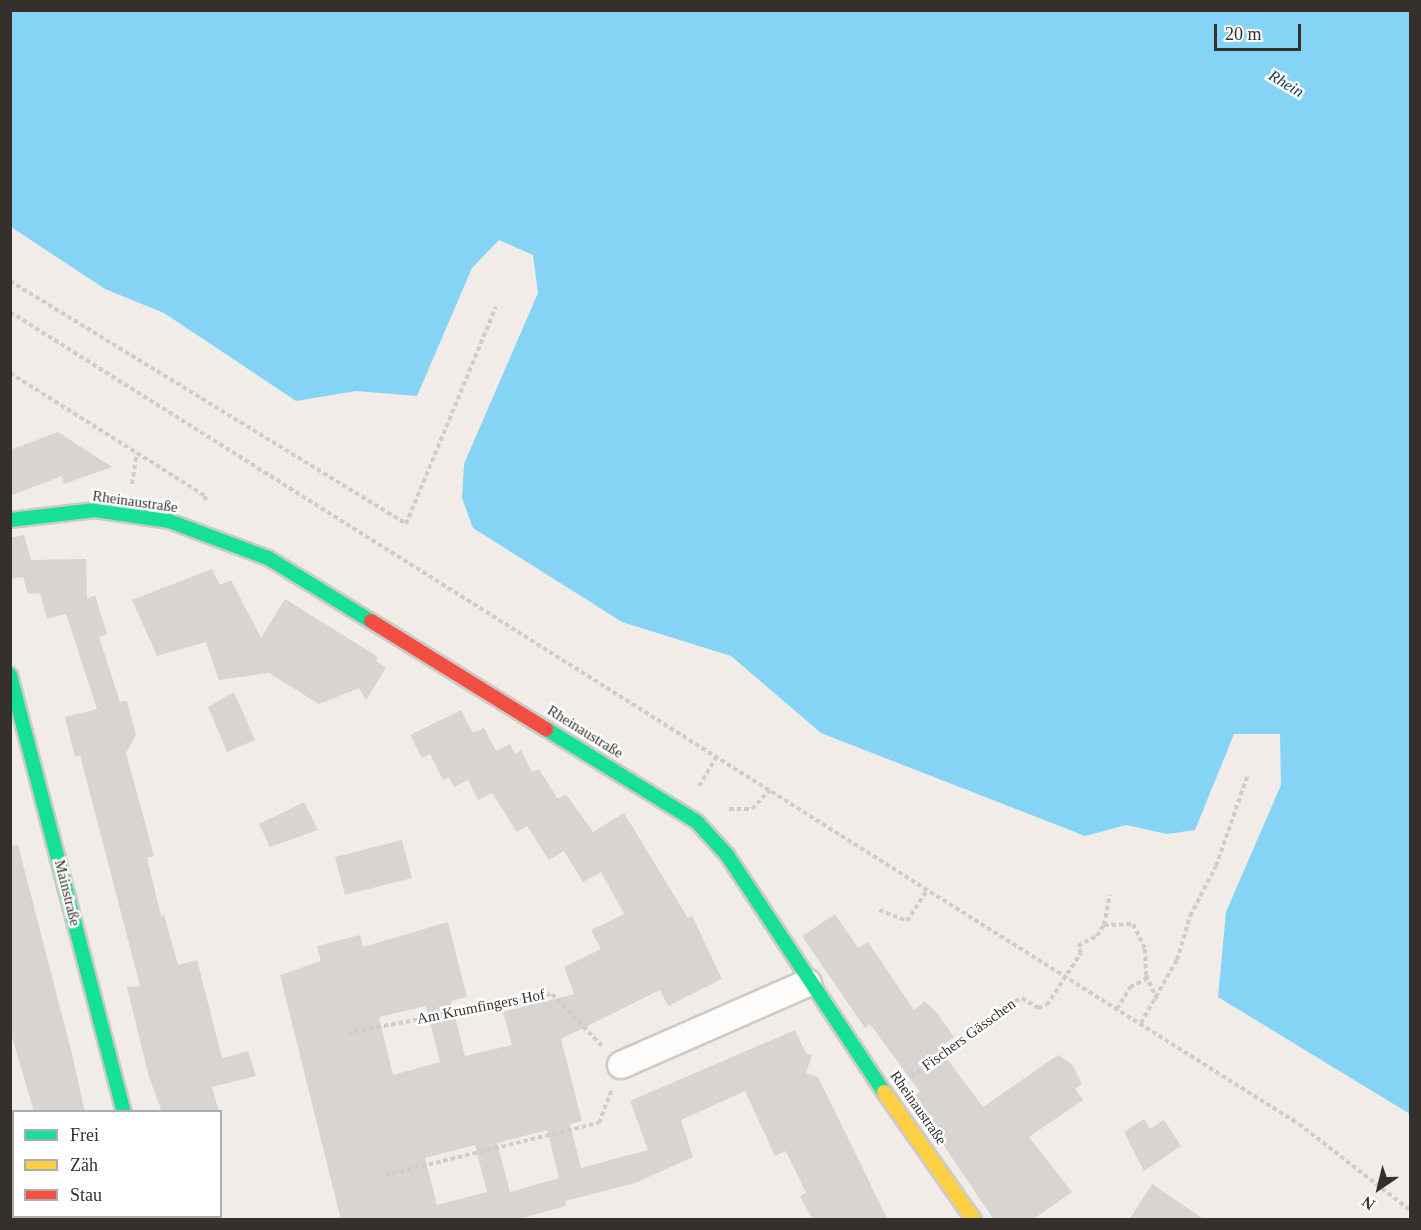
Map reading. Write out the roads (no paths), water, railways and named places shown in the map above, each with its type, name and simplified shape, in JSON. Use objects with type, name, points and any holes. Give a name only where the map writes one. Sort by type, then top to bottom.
[{"type":"street","name":"Rheinaustraße","points":[[10,520],[31,514],[95,510],[169,521],[268,558],[697,822],[727,855],[808,983],[888,1093],[974,1220]]},
{"type":"street","name":"Mainstraße","points":[[10,675],[123,1110]]},
{"type":"street","points":[[621,1065],[808,983]]},
{"type":"water","name":"Rhein","points":[[10,11],[1410,11],[1410,1114],[1218,997],[1226,912],[1281,785],[1280,734],[1234,734],[1195,830],[1167,834],[1126,825],[1085,836],[821,733],[731,656],[622,622],[473,528],[462,498],[464,464],[538,293],[533,255],[499,240],[472,268],[417,396],[356,391],[296,401],[164,313],[105,289],[11,227]]}]
